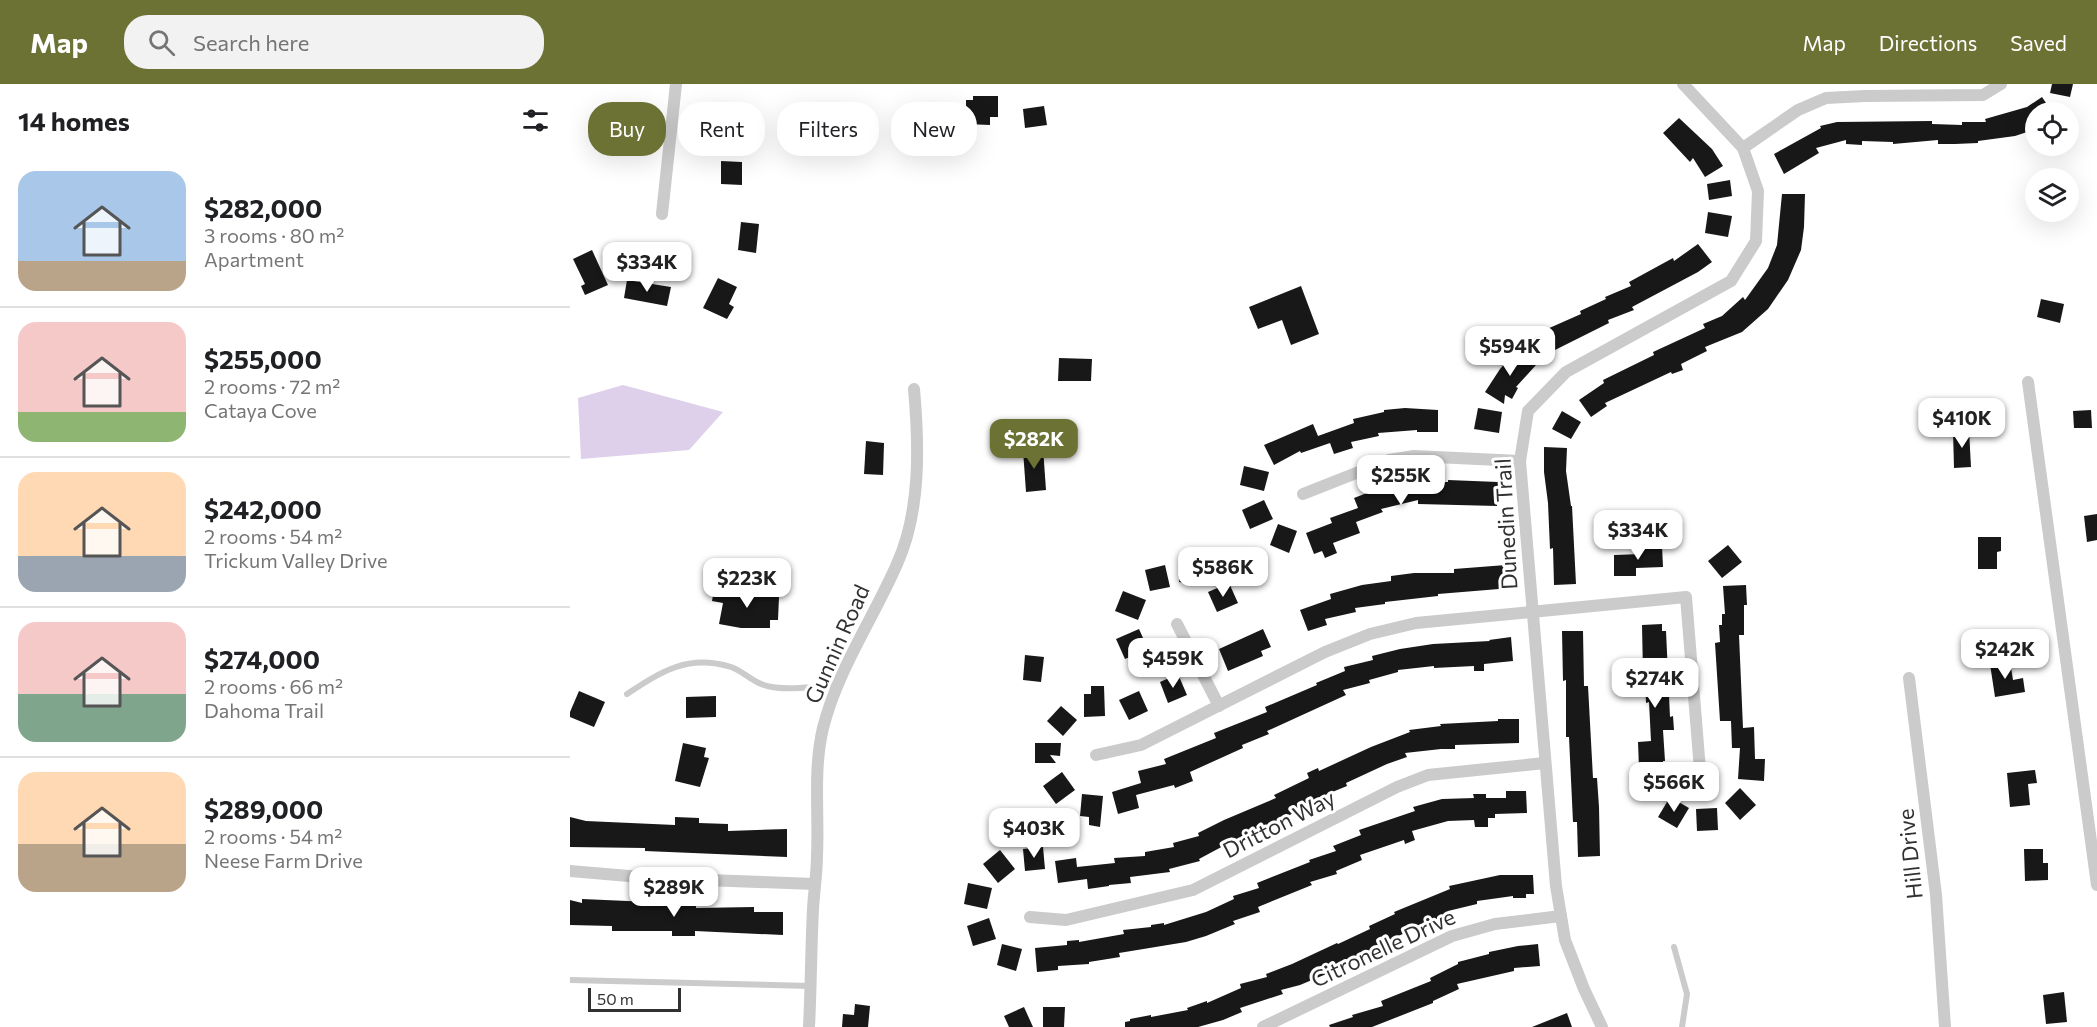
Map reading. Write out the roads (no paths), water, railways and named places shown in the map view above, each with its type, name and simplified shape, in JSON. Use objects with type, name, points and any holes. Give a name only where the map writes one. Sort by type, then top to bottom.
[{"type":"street","points":[[662,214],[676,84]]},
{"type":"street","name":"Dunedin Trail","points":[[1602,1027],[1584,990],[1565,940],[1556,886],[1520,461],[1528,411],[1566,372],[1731,281],[1756,241],[1758,191],[1743,148],[1683,84]]},
{"type":"street","points":[[1743,148],[1798,110],[1826,98],[1983,95],[2001,84]]},
{"type":"street","points":[[2028,382],[2097,885]]},
{"type":"street","name":"Gunnin Road","points":[[809,1027],[818,857],[820,745],[838,685],[853,648],[897,564],[904,542],[915,494],[918,430],[914,389]]},
{"type":"street","points":[[1302,494],[1389,460],[1414,456],[1520,461]]},
{"type":"street","points":[[1096,755],[1141,745],[1325,652],[1370,634],[1416,623],[1686,597],[1700,771]]},
{"type":"street","points":[[1177,624],[1219,706]]},
{"type":"street","name":"Hill Drive","points":[[1909,678],[1936,895],[1945,1027]]},
{"type":"street","name":"Dritton Way","points":[[1030,917],[1066,920],[1193,890],[1398,787],[1428,775],[1545,764]]},
{"type":"street","points":[[570,871],[652,878],[815,884]]},
{"type":"street","name":"Citronelle Drive","points":[[1263,1027],[1452,936],[1495,924],[1561,916]]},
{"type":"lane","points":[[627,694],[658,674],[698,661],[733,668],[751,680],[773,687],[838,685]]},
{"type":"lane","points":[[1674,947],[1687,994],[1682,1027]]},
{"type":"lane","points":[[570,980],[811,986]]}]
